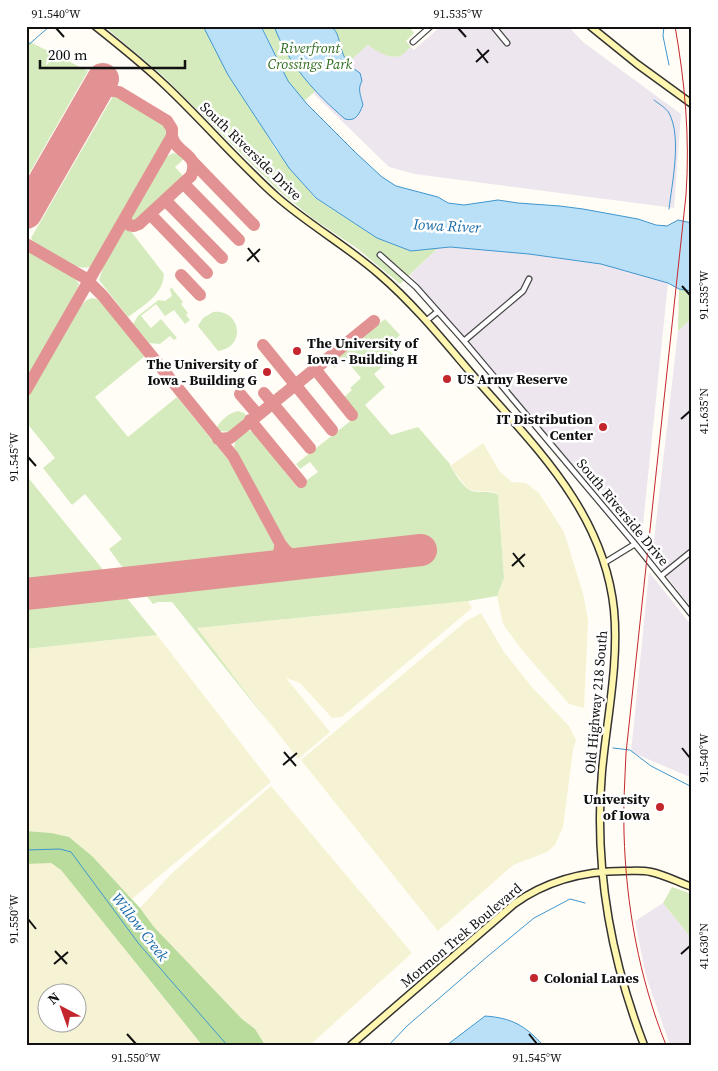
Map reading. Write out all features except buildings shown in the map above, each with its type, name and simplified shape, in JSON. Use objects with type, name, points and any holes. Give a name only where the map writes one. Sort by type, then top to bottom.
[{"type":"main road","name":"South Riverside Drive","points":[[95,26],[164,84],[279,198],[362,260],[393,286],[426,321]]},
{"type":"main road","points":[[590,26],[637,64],[692,104]]},
{"type":"main road","name":"Old Highway 218 South","points":[[426,321],[566,486],[590,526],[604,563],[614,606],[615,638],[599,837],[611,934],[625,995],[644,1045]]},
{"type":"main road","name":"Mormon Trek Boulevard","points":[[351,1045],[520,899],[537,890],[556,882],[602,871],[652,872],[692,887]]},
{"type":"street","points":[[413,42],[432,26]]},
{"type":"street","points":[[493,26],[508,43]]},
{"type":"street","name":"South Riverside Drive","points":[[380,255],[406,277],[464,342],[635,544],[692,615]]},
{"type":"street","points":[[464,342],[523,291],[529,279]]},
{"type":"street","points":[[426,321],[437,312]]},
{"type":"street","points":[[604,563],[635,544]]},
{"type":"street","points":[[661,576],[692,551]]},
{"type":"shaded area","points":[[441,26],[568,26],[583,42],[681,114],[674,208],[415,174],[389,167],[313,93],[368,45],[384,54],[393,57],[400,56],[411,47],[414,50]]},
{"type":"shaded area","points":[[450,247],[529,254],[601,264],[668,283],[641,544],[410,275],[438,248]]},
{"type":"shaded area","points":[[692,318],[692,601],[688,604],[652,557],[678,331]]},
{"type":"shaded area","points":[[483,443],[500,472],[512,482],[526,483],[539,493],[564,532],[584,597],[588,621],[584,708],[569,704],[521,649],[503,624],[497,596],[504,578],[498,495],[494,492],[468,489],[450,466]]},
{"type":"shaded area","points":[[649,572],[692,626],[692,778],[631,752]]},
{"type":"shaded area","points":[[468,601],[472,608],[342,717],[332,718],[300,683],[286,678],[330,732],[298,759],[196,628]]},
{"type":"shaded area","points":[[481,613],[504,652],[531,686],[569,726],[576,740],[563,827],[555,845],[547,852],[513,865],[438,931],[301,760],[465,622]]},
{"type":"shaded area","points":[[157,635],[271,782],[132,899],[93,857],[51,833],[26,831],[26,649]]},
{"type":"shaded area","points":[[271,786],[412,953],[310,1045],[265,1045],[255,1029],[242,1019],[154,927],[140,908],[171,874]]},
{"type":"shaded area","points":[[43,862],[51,863],[61,870],[202,1045],[26,1045],[26,864]]},
{"type":"shaded area","points":[[663,903],[692,939],[692,1045],[670,1045],[646,976],[635,921]]},
{"type":"green space","points":[[104,26],[203,26],[228,75],[258,118],[275,149],[315,198],[377,238],[411,251],[438,248],[400,284],[358,249],[312,218],[278,190],[163,76]]},
{"type":"green space","name":"Riverfront Crossings Park","points":[[262,26],[408,26],[414,33],[406,41],[411,47],[398,57],[384,54],[368,45],[304,101],[288,81]]},
{"type":"green space","points":[[26,40],[88,71],[26,179]]},
{"type":"green space","points":[[113,96],[119,97],[160,122],[166,129],[166,135],[161,148],[102,251],[90,267],[84,268],[53,255],[33,242],[31,238]]},
{"type":"green space","points":[[174,153],[185,158],[175,167],[184,177],[138,220],[132,221],[131,216],[165,157]]},
{"type":"green space","points":[[125,230],[130,230],[164,274],[163,281],[156,294],[128,317],[99,280],[105,262]]},
{"type":"green space","points":[[26,249],[39,254],[55,264],[70,274],[79,284],[72,302],[26,383]]},
{"type":"green space","points":[[171,287],[183,302],[181,304],[188,313],[186,315],[190,320],[185,324],[174,310],[165,316],[156,304],[141,316],[151,328],[161,319],[177,338],[174,340],[170,336],[160,344],[149,343],[133,324],[138,316],[158,300],[165,301],[172,296]]},
{"type":"green space","points":[[679,289],[692,291],[692,318],[678,331]]},
{"type":"green space","points":[[92,298],[102,303],[145,356],[95,397],[128,437],[177,397],[231,463],[274,543],[275,552],[269,559],[128,575],[109,549],[122,539],[85,494],[72,505],[43,468],[55,458],[26,422],[26,399],[76,312],[85,301]]},
{"type":"green space","points":[[213,312],[230,316],[235,322],[237,329],[233,343],[227,348],[218,351],[198,326],[203,318]]},
{"type":"green space","points":[[385,319],[400,335],[386,348],[395,356],[374,374],[385,387],[365,405],[391,435],[418,427],[450,464],[458,478],[468,489],[475,492],[491,492],[498,495],[504,578],[497,596],[468,601],[197,628],[274,729],[172,602],[153,604],[141,589],[430,557],[429,540],[302,554],[296,552],[284,539],[234,447],[236,439],[245,429],[253,432],[297,487],[318,472],[310,462],[300,469],[296,464],[358,415],[344,397],[352,390],[350,388],[361,378],[345,359],[334,368],[330,362]]},
{"type":"green space","points":[[238,411],[244,413],[247,417],[246,419],[231,432],[220,431],[217,427],[221,421]]},
{"type":"green space","points":[[26,475],[109,577],[26,586]]},
{"type":"green space","points":[[122,592],[157,635],[26,649],[26,603]]},
{"type":"green space","points":[[26,831],[69,837],[93,857],[140,908],[154,927],[242,1019],[255,1029],[265,1045],[202,1045],[61,870],[51,863],[26,864]]},
{"type":"green space","points":[[672,887],[692,894],[692,939],[663,903]]},
{"type":"water","name":"Iowa River","points":[[203,26],[261,26],[288,81],[307,104],[382,177],[396,186],[438,197],[448,203],[464,205],[498,200],[583,209],[638,219],[656,225],[667,226],[678,220],[692,223],[692,291],[679,289],[668,283],[601,264],[529,254],[450,247],[411,251],[377,238],[316,198],[289,168],[228,75]]},
{"type":"water","points":[[274,26],[330,26],[333,28],[345,58],[360,73],[362,81],[360,96],[363,105],[357,116],[349,120],[345,119],[323,99],[295,65]]},
{"type":"water","points":[[485,1016],[517,1024],[530,1032],[543,1045],[447,1045]]},
{"type":"waterway","points":[[26,47],[50,26]]},
{"type":"waterway","points":[[664,26],[663,36],[669,65]]},
{"type":"waterway","points":[[654,100],[669,113],[675,134],[674,174],[669,209]]},
{"type":"waterway","points":[[588,744],[594,745]]},
{"type":"waterway","points":[[613,748],[630,750],[651,766],[692,787]]},
{"type":"waterway","name":"Willow Creek","points":[[26,850],[60,849],[71,852],[139,944],[227,1045]]},
{"type":"waterway","name":"Willow Creek","points":[[389,1045],[407,1026],[534,918],[570,899],[585,903]]},
{"type":"taxiway","points":[[26,390],[172,136],[172,129],[167,121],[119,92],[104,91],[91,99]]},
{"type":"taxiway","points":[[126,217],[129,225],[139,224],[191,176],[193,163],[174,142],[172,136]]},
{"type":"taxiway","points":[[192,161],[254,225]]},
{"type":"taxiway","points":[[183,183],[239,240]]},
{"type":"taxiway","points":[[165,200],[222,258]]},
{"type":"taxiway","points":[[150,214],[207,273]]},
{"type":"taxiway","points":[[26,244],[85,278],[103,296],[233,456],[280,543],[287,552],[305,560],[315,561],[358,556]]},
{"type":"taxiway","points":[[181,275],[200,295]]},
{"type":"taxiway","points":[[218,439],[230,438],[374,321]]},
{"type":"taxiway","points":[[263,345],[332,430]]},
{"type":"taxiway","points":[[315,369],[352,415]]},
{"type":"taxiway","points":[[264,393],[310,448]]},
{"type":"taxiway","points":[[240,394],[258,415]]},
{"type":"taxiway","points":[[250,420],[301,482]]},
{"type":"taxiway","points":[[219,572],[258,568],[267,565],[275,560],[279,553],[280,543]]},
{"type":"runway","points":[[26,213],[103,79]]},
{"type":"runway","points":[[26,594],[421,550]]},
{"type":"railway","points":[[666,1045],[648,994],[631,914],[625,860],[624,813],[626,753],[686,195],[686,110],[675,26]]},
{"type":"place","name":"The University of Iowa - Building H","points":[[297,351]]},
{"type":"place","name":"The University of Iowa - Building G","points":[[267,372]]},
{"type":"place","name":"US Army Reserve","points":[[447,379]]},
{"type":"place","name":"IT Distribution Center","points":[[603,427]]},
{"type":"place","name":"University of Iowa","points":[[660,807]]},
{"type":"place","name":"Colonial Lanes","points":[[534,978]]}]
